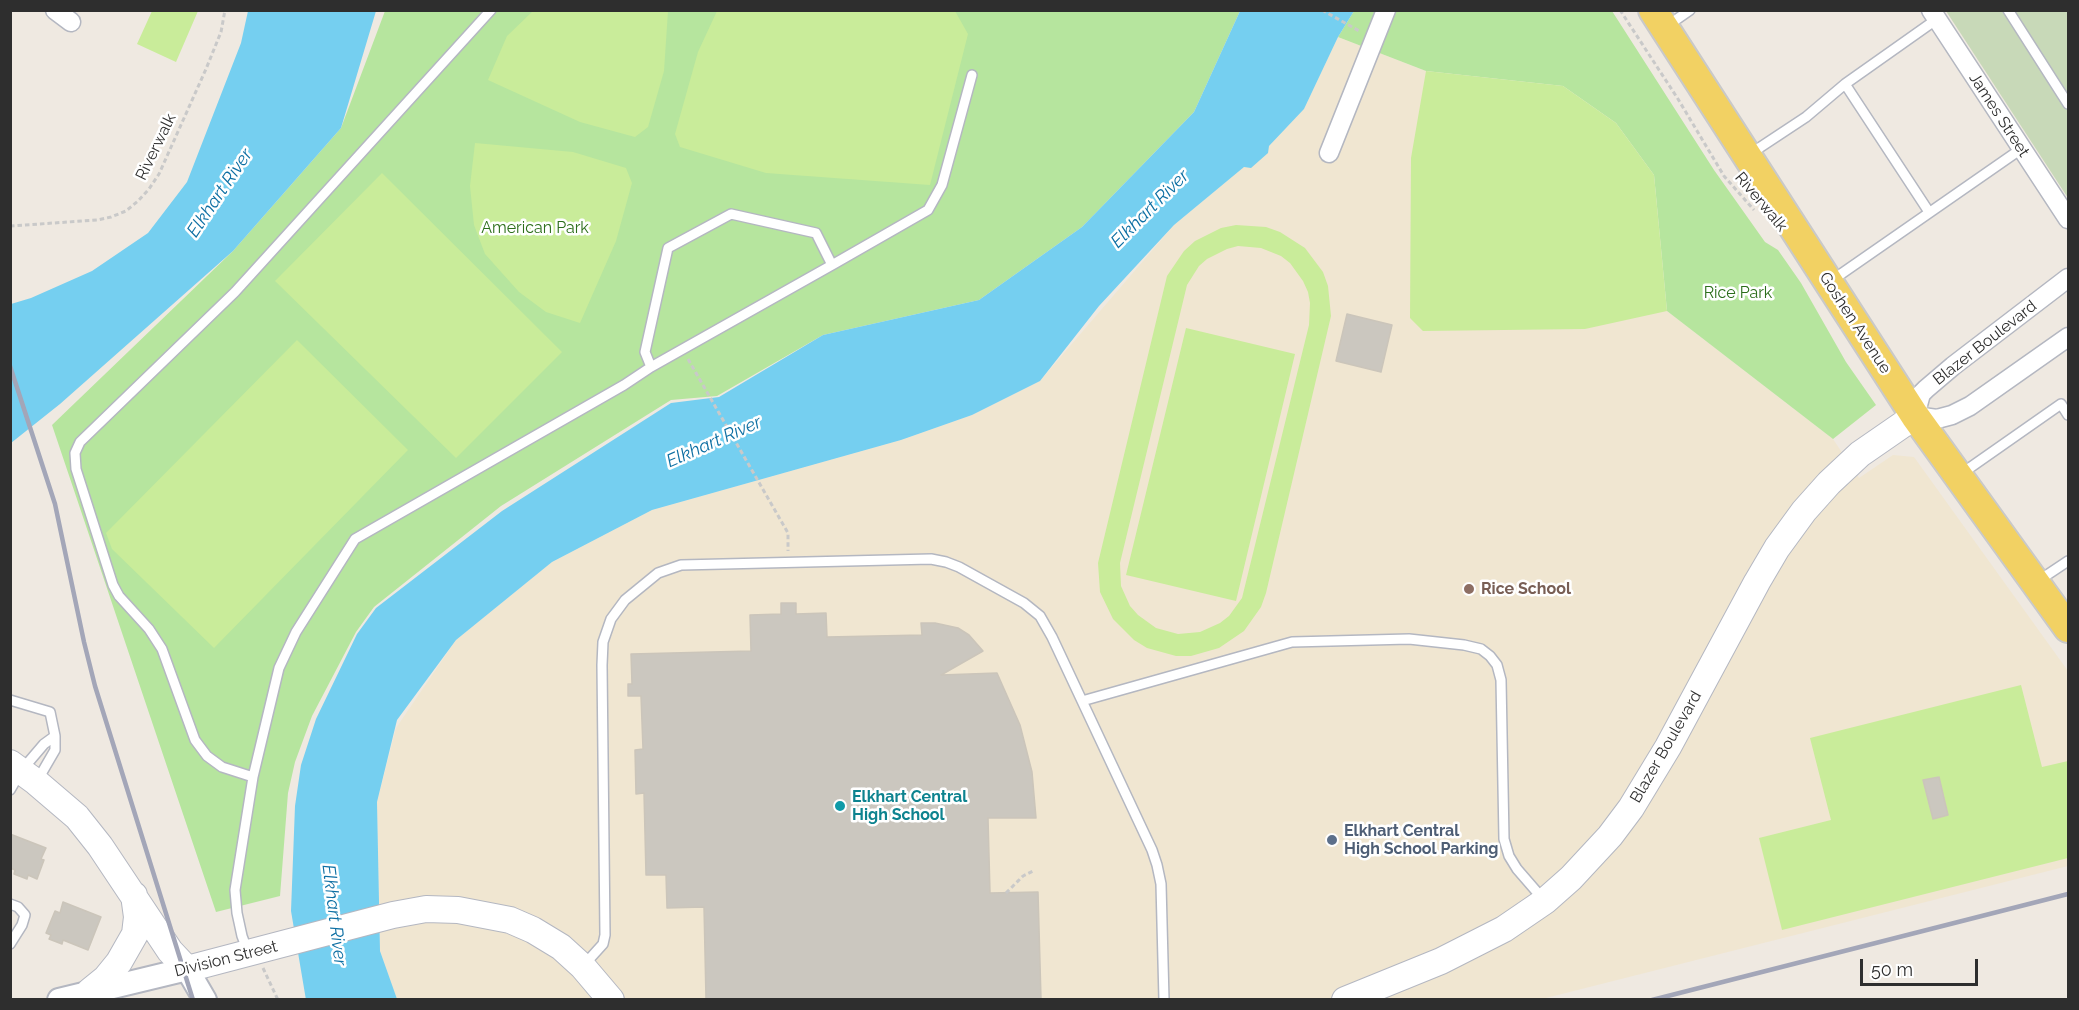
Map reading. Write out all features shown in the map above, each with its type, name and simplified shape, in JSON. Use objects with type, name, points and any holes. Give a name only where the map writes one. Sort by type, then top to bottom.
[{"type":"main road","name":"Goshen Avenue","points":[[1659,19],[1915,416],[1960,475],[2068,628]]},
{"type":"main road","name":"Blazer Boulevard","points":[[1345,999],[1441,961],[1504,929],[1545,901],[1571,878],[1610,836],[1631,808],[1668,747],[1757,582],[1777,548],[1804,510],[1828,483],[1860,454],[1915,416]]},
{"type":"main road","points":[[20,777],[77,817],[100,846],[171,951],[187,969]]},
{"type":"main road","points":[[90,992],[119,962],[135,934],[137,917],[134,895]]},
{"type":"main road","name":"Division Street","points":[[187,969],[261,957],[393,915],[426,909],[458,910],[510,920],[533,930],[561,947],[583,967]]},
{"type":"main road","points":[[583,967],[611,999]]},
{"type":"street","points":[[55,10],[70,22]]},
{"type":"street","points":[[1329,153],[1386,10]]},
{"type":"street","name":"James Street","points":[[1934,15],[2068,219]]},
{"type":"street","name":"Blazer Boulevard","points":[[1915,416],[1921,394],[1953,366],[2068,278]]},
{"type":"street","points":[[1915,416],[1937,419],[1952,416],[1970,406],[2068,337]]},
{"type":"street","points":[[187,969],[205,999]]},
{"type":"street","name":"Division Street","points":[[58,999],[187,969]]},
{"type":"lane","points":[[253,777],[222,768],[207,756],[195,740],[162,649],[149,629],[119,596],[113,585],[76,469],[75,453],[80,442],[235,292],[491,10]]},
{"type":"lane","points":[[1659,19],[1690,10]]},
{"type":"lane","points":[[2008,10],[2068,104]]},
{"type":"lane","points":[[1748,156],[1806,117],[1934,15]]},
{"type":"lane","points":[[261,957],[242,936],[235,890],[253,777],[279,668],[296,632],[355,538],[928,210],[942,185],[972,75]]},
{"type":"lane","points":[[1845,84],[1929,212]]},
{"type":"lane","points":[[1829,283],[2021,149]]},
{"type":"lane","points":[[651,367],[645,352],[668,248],[731,214],[816,233],[832,265]]},
{"type":"lane","points":[[1960,475],[2061,404],[2068,415]]},
{"type":"lane","points":[[583,967],[603,944],[605,935],[603,642],[611,619],[625,600],[658,573],[681,565],[931,559],[959,567],[1024,603],[1040,616],[1052,637],[1139,820],[1157,865],[1161,884],[1164,999]]},
{"type":"lane","points":[[2036,582],[2068,561]]},
{"type":"lane","points":[[1082,702],[1292,642],[1409,639],[1481,649],[1497,664],[1501,680],[1504,839],[1517,869],[1545,901]]},
{"type":"lane","points":[[10,700],[50,712],[55,736],[55,750],[20,777]]},
{"type":"lane","points":[[20,777],[44,744],[55,736]]},
{"type":"lane","points":[[10,903],[18,907],[25,915],[22,925],[10,944]]},
{"type":"path","name":"Riverwalk","points":[[10,226],[97,220],[126,211],[138,201],[159,174],[206,69],[220,32],[225,10]]},
{"type":"path","points":[[1322,10],[1362,32]]},
{"type":"path","name":"Riverwalk","points":[[1620,10],[1678,99],[1724,176],[1755,211]]},
{"type":"path","points":[[682,350],[788,532],[788,561]]},
{"type":"path","points":[[1006,893],[1023,876],[1033,871]]},
{"type":"path","points":[[261,957],[278,999]]},
{"type":"shaded area","name":"Elkhart Central High School","points":[[1338,37],[1426,71],[1667,311],[1833,439],[1859,478],[1893,455],[1914,457],[2068,671],[2068,866],[1542,999],[397,1000],[380,951],[377,802],[396,728],[456,640],[552,562],[652,510],[901,440],[972,415],[1040,381],[1174,225],[1269,146],[1304,109]]},
{"type":"green space","points":[[152,11],[198,11],[176,62],[137,44]]},
{"type":"green space","name":"American Park","points":[[385,11],[1240,11],[1194,112],[1082,227],[979,300],[823,335],[717,396],[671,400],[501,506],[374,607],[356,632],[312,716],[295,762],[288,793],[280,896],[216,912],[52,425],[233,251],[341,128]]},
{"type":"green space","points":[[533,11],[668,11],[664,71],[648,127],[635,137],[580,122],[488,80],[507,36]]},
{"type":"green space","points":[[717,11],[955,11],[968,34],[930,185],[766,173],[680,147],[675,134],[698,52]]},
{"type":"green space","name":"Rice Park","points":[[1354,11],[1612,11],[1714,170],[1765,242],[1778,250],[1801,283],[1846,362],[1876,405],[1833,439],[1667,311],[1654,175],[1616,123],[1563,86],[1426,71],[1338,37]]},
{"type":"green space","points":[[1946,11],[2068,11],[2068,198]]},
{"type":"green space","points":[[1426,71],[1563,86],[1616,123],[1654,175],[1667,311],[1585,329],[1423,331],[1410,318],[1411,158]]},
{"type":"green space","points":[[475,143],[573,152],[626,168],[632,183],[616,241],[580,323],[546,312],[519,292],[485,254],[474,225],[470,186]]},
{"type":"green space","points":[[382,173],[562,352],[456,458],[275,281]]},
{"type":"green space","points":[[1236,225],[1266,227],[1280,232],[1305,248],[1323,272],[1328,286],[1331,316],[1261,607],[1244,631],[1219,648],[1191,656],[1176,656],[1147,648],[1134,640],[1113,619],[1100,592],[1098,563],[1167,276],[1184,251],[1195,241],[1221,228]],"holes":[[[1238,246],[1261,248],[1281,256],[1290,263],[1303,281],[1310,303],[1309,325],[1242,598],[1229,616],[1220,623],[1200,632],[1178,634],[1156,628],[1130,606],[1121,586],[1120,563],[1187,285],[1199,266],[1207,259]]]},
{"type":"green space","points":[[1186,328],[1295,354],[1236,601],[1126,575]]},
{"type":"green space","points":[[297,340],[408,450],[214,648],[112,549],[106,533]]},
{"type":"green space","points":[[2021,685],[2042,767],[2068,761],[2068,858],[1782,930],[1759,838],[1831,820],[1810,738]]},
{"type":"water","name":"Elkhart River","points":[[248,11],[376,11],[341,128],[233,251],[60,404],[11,443],[11,304],[31,298],[92,271],[148,233],[187,182],[241,43]]},
{"type":"water","name":"Elkhart River","points":[[1240,11],[1354,11],[1338,37],[1304,109],[1269,146],[1268,153],[1251,168],[1244,167],[1174,225],[1099,306],[1040,381],[972,415],[901,440],[652,510],[552,562],[456,640],[397,720],[377,802],[380,951],[397,999],[306,1000],[291,911],[295,806],[301,765],[316,719],[357,634],[376,608],[502,511],[671,403],[719,397],[823,335],[979,300],[1082,227],[1194,112]]},
{"type":"building","points":[[1347,314],[1392,325],[1381,372],[1336,361]]},
{"type":"building","name":"Elkhart Central High School","points":[[781,603],[796,603],[796,614],[826,613],[827,637],[922,635],[921,623],[935,623],[958,628],[969,635],[983,651],[941,675],[997,673],[1020,725],[1032,772],[1036,818],[988,818],[990,893],[1038,892],[1041,999],[706,999],[704,907],[667,908],[666,875],[646,875],[644,793],[636,794],[635,750],[643,749],[641,696],[628,696],[628,684],[632,684],[631,654],[751,651],[750,615],[781,614]]},
{"type":"building","points":[[1939,777],[1948,815],[1933,819],[1923,780]]},
{"type":"building","points":[[10,834],[46,848],[37,879],[28,875],[27,879],[14,874],[15,870],[10,868]]},
{"type":"building","points":[[63,902],[101,917],[88,950],[63,940],[62,944],[49,939],[51,935],[46,933],[55,911],[60,913]]},
{"type":"railway","points":[[10,366],[55,504],[95,686],[193,1000]]},
{"type":"railway","points":[[1652,1000],[2068,894]]},
{"type":"place","name":"Rice School","points":[[1469,589]]},
{"type":"place","name":"Elkhart Central High School","points":[[840,806]]},
{"type":"place","name":"Elkhart Central High School Parking","points":[[1332,840]]}]
